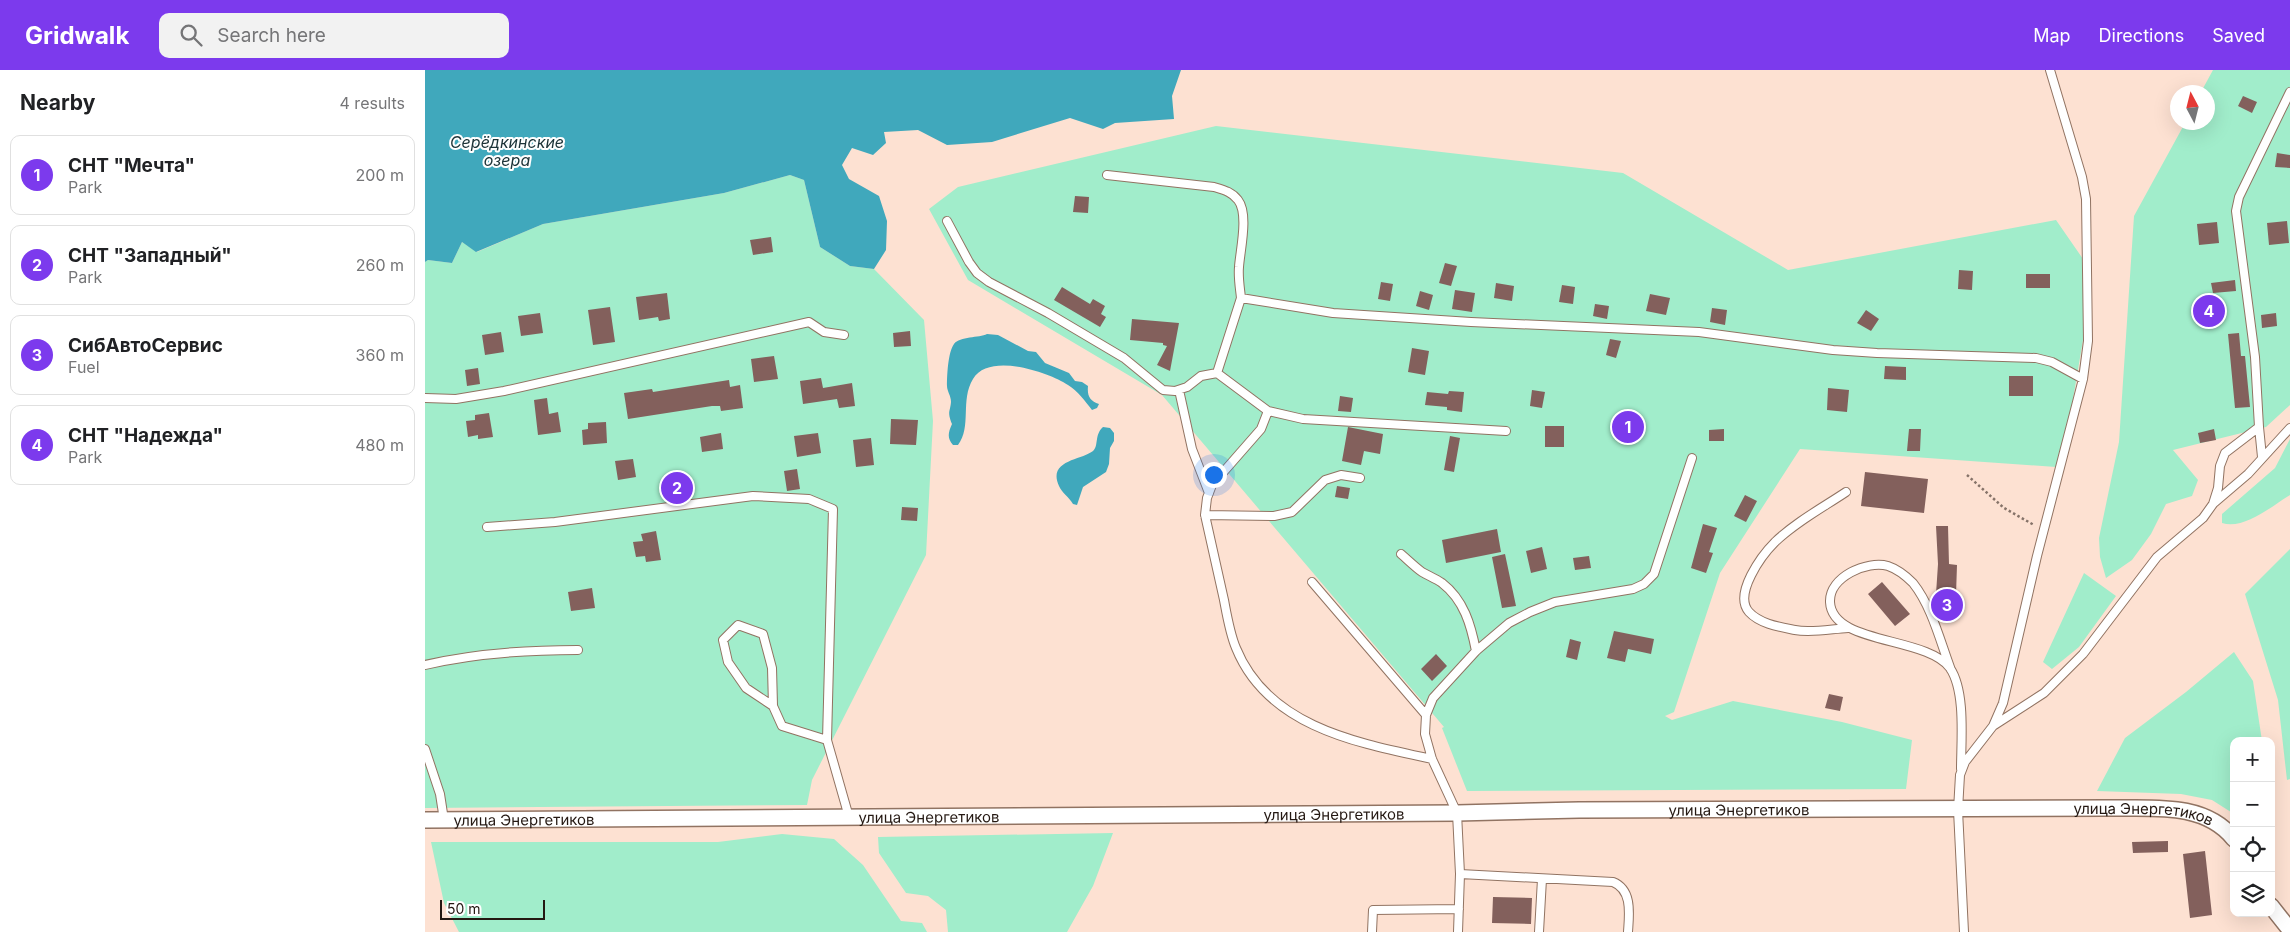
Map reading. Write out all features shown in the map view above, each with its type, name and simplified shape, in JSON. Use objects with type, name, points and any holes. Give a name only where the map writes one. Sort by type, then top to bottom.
[{"type":"street","name":"улица Энергетиков","points":[[425,820],[1457,813],[1579,810],[2172,810],[2195,813],[2214,820],[2230,834]]},
{"type":"street","points":[[2275,911],[2290,930]]},
{"type":"lane","points":[[1961,775],[1965,762],[1993,726],[2003,703],[2018,633],[2083,379],[2088,341],[2086,199],[2082,177],[2050,70]]},
{"type":"lane","points":[[2262,458],[2255,357],[2235,212],[2239,197],[2290,92]]},
{"type":"lane","points":[[1107,175],[1214,187],[1229,192],[1239,202],[1243,240],[1238,279],[1241,298],[1217,373]]},
{"type":"lane","points":[[947,221],[969,262],[983,277],[1124,358],[1163,390],[1179,390],[1187,387],[1201,376],[1217,373],[1268,410],[1303,419],[1506,431]]},
{"type":"lane","points":[[1241,298],[1333,313],[1471,322],[1699,332],[1833,350],[1877,353],[2036,358],[2052,362],[2083,379]]},
{"type":"lane","points":[[425,398],[456,399],[504,391],[809,322],[824,332],[844,335]]},
{"type":"lane","points":[[1179,390],[1192,449],[1209,493]]},
{"type":"lane","points":[[1268,410],[1261,429],[1222,471],[1209,493],[1205,515],[1235,647],[1247,672],[1264,693],[1305,722],[1338,736],[1432,759]]},
{"type":"lane","points":[[2213,504],[2218,488],[2220,466],[2225,453],[2259,428]]},
{"type":"lane","points":[[1993,726],[2044,693],[2083,654],[2157,556],[2203,518],[2213,504],[2248,474],[2290,428]]},
{"type":"lane","points":[[1458,932],[1460,874],[1457,813],[1432,759],[1425,734],[1426,716],[1433,698],[1476,651],[1503,627],[1530,612],[1555,602],[1633,589],[1644,584],[1654,574],[1692,458]]},
{"type":"lane","points":[[1205,515],[1274,516],[1292,512],[1325,480],[1341,475],[1360,478]]},
{"type":"lane","points":[[1846,492],[1799,522],[1774,543],[1746,585],[1744,600],[1748,611],[1762,622],[1796,630],[1848,628],[1925,651],[1941,660],[1951,670]]},
{"type":"lane","points":[[487,527],[555,522],[753,496],[809,499],[833,509],[827,740],[849,817]]},
{"type":"lane","points":[[1401,554],[1455,595],[1466,612],[1476,651]]},
{"type":"lane","points":[[1848,628],[1835,616],[1830,602],[1834,587],[1844,576],[1857,570],[1874,566],[1887,566],[1903,574],[1913,583],[1925,602],[1951,670],[1958,690],[1961,709],[1961,775],[1957,810],[1964,932]]},
{"type":"lane","points":[[1312,582],[1426,716]]},
{"type":"lane","points":[[773,706],[747,688],[728,662],[723,640],[737,625],[763,634],[772,668],[773,706],[782,726],[827,740]]},
{"type":"lane","points":[[425,665],[483,654],[536,650],[578,650]]},
{"type":"lane","points":[[425,749],[440,794],[444,820]]},
{"type":"lane","points":[[1460,874],[1619,884],[1627,894],[1628,932]]},
{"type":"lane","points":[[1539,932],[1542,879]]},
{"type":"lane","points":[[1372,932],[1373,910],[1459,909]]},
{"type":"path","points":[[1967,475],[2004,508],[2044,531]]},
{"type":"green space","points":[[2213,70],[2290,70],[2290,405],[2266,427],[2173,450],[2198,480],[2192,496],[2166,504],[2151,534],[2132,560],[2106,578],[2100,557],[2099,538],[2119,442],[2134,216],[2181,130],[2215,130],[2215,85],[2205,85]]},
{"type":"green space","points":[[1216,126],[1623,173],[1788,270],[2056,220],[2083,259],[2083,340],[2072,405],[2056,467],[1800,449],[1720,573],[1674,712],[1665,716],[1672,720],[1733,701],[1842,722],[1912,740],[1906,789],[1467,791],[1442,728],[1444,727],[1162,395],[968,280],[929,209],[958,187]]},
{"type":"green space","points":[[790,175],[804,180],[820,247],[850,266],[874,269],[924,320],[933,421],[926,555],[812,780],[807,805],[425,808],[425,262],[428,260],[452,263],[462,242],[477,252],[543,224],[724,193]]},
{"type":"green space","points":[[2290,439],[2290,495],[2248,520],[2231,524],[2222,523],[2222,514],[2275,468]]},
{"type":"green space","points":[[2290,549],[2290,779],[2287,780],[2278,700],[2245,594]]},
{"type":"green space","points":[[2084,573],[2116,596],[2079,647],[2052,669],[2043,662]]},
{"type":"green space","points":[[2234,652],[2253,681],[2261,737],[2230,737],[2230,811],[2212,800],[2181,794],[2097,791],[2125,738],[2186,692]]},
{"type":"green space","points":[[1113,833],[1093,886],[1067,932],[948,932],[946,910],[928,896],[906,893],[879,853],[878,837]]},
{"type":"green space","points":[[782,834],[834,839],[863,865],[901,921],[922,923],[927,932],[459,932],[444,903],[431,842],[718,842]]},
{"type":"water","name":"Серёдкинские озера","points":[[425,70],[1181,70],[1172,96],[1174,119],[1115,123],[1103,129],[1070,118],[992,142],[947,145],[918,130],[884,132],[886,143],[873,155],[852,148],[842,165],[849,179],[879,196],[887,221],[886,250],[874,269],[850,266],[820,247],[804,180],[790,175],[724,193],[543,224],[476,252],[462,242],[452,263],[428,260],[425,262]]},
{"type":"water","points":[[987,334],[998,335],[1028,351],[1036,352],[1045,363],[1069,373],[1075,381],[1082,382],[1088,386],[1090,398],[1099,404],[1097,408],[1092,410],[1072,387],[1047,375],[1019,367],[992,367],[981,371],[973,379],[969,387],[962,438],[958,445],[953,445],[949,438],[952,424],[949,414],[951,400],[947,386],[950,353],[957,341]]},
{"type":"water","points":[[1103,427],[1110,428],[1114,433],[1114,441],[1110,448],[1109,464],[1106,472],[1083,487],[1077,505],[1073,504],[1059,486],[1058,471],[1067,462],[1093,451],[1096,446],[1098,433]]},
{"type":"building","points":[[2243,96],[2257,102],[2252,113],[2238,106]]},
{"type":"building","points":[[2277,153],[2290,155],[2290,168],[2275,167]]},
{"type":"building","points":[[1075,196],[1089,197],[1088,213],[1073,212]]},
{"type":"building","points":[[2287,221],[2289,243],[2269,245],[2267,223]]},
{"type":"building","points":[[2217,222],[2219,243],[2199,245],[2197,224]]},
{"type":"building","points":[[771,237],[773,252],[753,255],[750,240]]},
{"type":"building","points":[[1445,263],[1457,266],[1451,286],[1439,283]]},
{"type":"building","points":[[1959,270],[1973,271],[1972,290],[1958,289]]},
{"type":"building","points":[[2026,274],[2050,274],[2050,288],[2026,288]]},
{"type":"building","points":[[2235,280],[2236,291],[2213,293],[2211,283]]},
{"type":"building","points":[[1381,282],[1393,284],[1390,301],[1378,299]]},
{"type":"building","points":[[1496,283],[1514,286],[1512,301],[1494,298]]},
{"type":"building","points":[[1562,285],[1575,287],[1573,304],[1559,302]]},
{"type":"building","points":[[1062,287],[1090,304],[1093,299],[1105,306],[1101,314],[1106,317],[1100,327],[1054,300]]},
{"type":"building","points":[[1455,290],[1475,293],[1472,312],[1452,309]]},
{"type":"building","points":[[1420,291],[1433,295],[1429,310],[1416,306]]},
{"type":"building","points":[[667,293],[670,319],[659,321],[658,317],[639,320],[636,297]]},
{"type":"building","points":[[1650,294],[1670,298],[1666,315],[1646,311]]},
{"type":"building","points":[[1595,304],[1609,306],[1607,319],[1593,316]]},
{"type":"building","points":[[610,307],[615,342],[593,345],[588,310]]},
{"type":"building","points":[[1712,308],[1727,310],[1725,325],[1710,322]]},
{"type":"building","points":[[1866,310],[1879,319],[1871,331],[1857,323]]},
{"type":"building","points":[[540,313],[543,333],[521,336],[518,316]]},
{"type":"building","points":[[2276,313],[2277,326],[2262,328],[2261,315]]},
{"type":"building","points":[[1132,319],[1179,323],[1170,371],[1157,365],[1167,346],[1163,345],[1163,343],[1130,340]]},
{"type":"building","points":[[910,331],[911,346],[894,347],[893,333]]},
{"type":"building","points":[[501,332],[504,352],[485,355],[482,335]]},
{"type":"building","points":[[2239,333],[2241,356],[2245,356],[2250,407],[2235,408],[2228,334]]},
{"type":"building","points":[[1610,339],[1621,341],[1616,358],[1606,355]]},
{"type":"building","points":[[1412,348],[1429,351],[1425,375],[1408,372]]},
{"type":"building","points":[[774,356],[778,379],[754,382],[751,359]]},
{"type":"building","points":[[1885,366],[1906,367],[1906,380],[1884,379]]},
{"type":"building","points":[[478,368],[480,384],[467,386],[465,370]]},
{"type":"building","points":[[2009,376],[2033,376],[2033,396],[2009,396]]},
{"type":"building","points":[[821,378],[823,388],[852,383],[855,406],[839,408],[837,399],[803,404],[800,381]]},
{"type":"building","points":[[729,380],[730,387],[740,385],[743,408],[721,411],[720,406],[712,406],[628,419],[624,393],[652,389],[653,392]]},
{"type":"building","points":[[1828,388],[1849,390],[1847,412],[1827,410]]},
{"type":"building","points":[[1532,390],[1545,392],[1542,408],[1530,406]]},
{"type":"building","points":[[1449,391],[1464,392],[1462,412],[1447,410],[1447,407],[1425,405],[1427,392],[1448,394]]},
{"type":"building","points":[[1340,396],[1353,398],[1351,412],[1338,411]]},
{"type":"building","points":[[547,398],[549,414],[558,412],[561,432],[538,435],[534,400]]},
{"type":"building","points":[[489,413],[493,437],[478,439],[478,435],[468,437],[466,421],[475,420],[475,415]]},
{"type":"building","points":[[891,419],[918,420],[916,445],[890,444]]},
{"type":"building","points":[[606,422],[607,443],[583,445],[582,430],[588,429],[588,423]]},
{"type":"building","points":[[1545,426],[1564,426],[1564,447],[1545,447]]},
{"type":"building","points":[[1348,427],[1383,434],[1380,454],[1364,451],[1361,465],[1342,461]]},
{"type":"building","points":[[1724,429],[1724,441],[1709,441],[1709,430]]},
{"type":"building","points":[[1909,429],[1921,429],[1920,451],[1907,451]]},
{"type":"building","points":[[2214,429],[2216,440],[2200,443],[2198,433]]},
{"type":"building","points":[[721,433],[723,449],[702,452],[700,437]]},
{"type":"building","points":[[818,433],[821,453],[797,457],[794,436]]},
{"type":"building","points":[[1450,436],[1460,438],[1454,472],[1444,470]]},
{"type":"building","points":[[871,438],[874,465],[856,467],[853,440]]},
{"type":"building","points":[[633,459],[636,477],[618,480],[615,461]]},
{"type":"building","points":[[797,469],[800,489],[787,491],[784,471]]},
{"type":"building","points":[[1865,472],[1928,479],[1924,513],[1861,506]]},
{"type":"building","points":[[1337,486],[1350,488],[1348,499],[1335,497]]},
{"type":"building","points":[[1745,495],[1757,501],[1746,522],[1734,516]]},
{"type":"building","points":[[902,507],[918,508],[917,521],[901,520]]},
{"type":"building","points":[[1703,524],[1717,528],[1709,552],[1713,553],[1706,573],[1691,568]]},
{"type":"building","points":[[1936,526],[1948,526],[1949,564],[1957,565],[1956,595],[1960,595],[1960,615],[1937,614],[1935,609],[1938,564]]},
{"type":"building","points":[[1497,529],[1501,552],[1446,563],[1442,540]]},
{"type":"building","points":[[656,531],[661,560],[646,562],[645,556],[636,557],[633,542],[643,541],[641,534]]},
{"type":"building","points":[[1542,547],[1547,569],[1531,573],[1526,551]]},
{"type":"building","points":[[1505,554],[1516,606],[1502,608],[1492,557]]},
{"type":"building","points":[[1589,556],[1591,568],[1575,570],[1573,558]]},
{"type":"building","points":[[1882,582],[1910,614],[1895,626],[1868,594]]},
{"type":"building","points":[[592,588],[595,608],[571,611],[568,592]]},
{"type":"building","points":[[1614,631],[1654,639],[1651,654],[1628,649],[1625,662],[1607,658]]},
{"type":"building","points":[[1570,639],[1581,642],[1577,660],[1566,657]]},
{"type":"building","points":[[1436,654],[1447,666],[1432,681],[1421,669]]},
{"type":"building","points":[[1829,694],[1843,697],[1840,711],[1825,708]]},
{"type":"building","points":[[2168,841],[2168,852],[2133,853],[2132,842]]},
{"type":"building","points":[[2205,851],[2212,915],[2190,918],[2183,854]]},
{"type":"building","points":[[1493,897],[1532,898],[1531,924],[1492,923]]},
{"type":"place","name":"СНТ \"Надежда\"","points":[[2209,311]]},
{"type":"place","name":"СНТ \"Мечта\"","points":[[1628,427]]},
{"type":"place","name":"СНТ \"Западный\"","points":[[677,488]]},
{"type":"place","name":"СибАвтоСервис","points":[[1947,605]]}]
